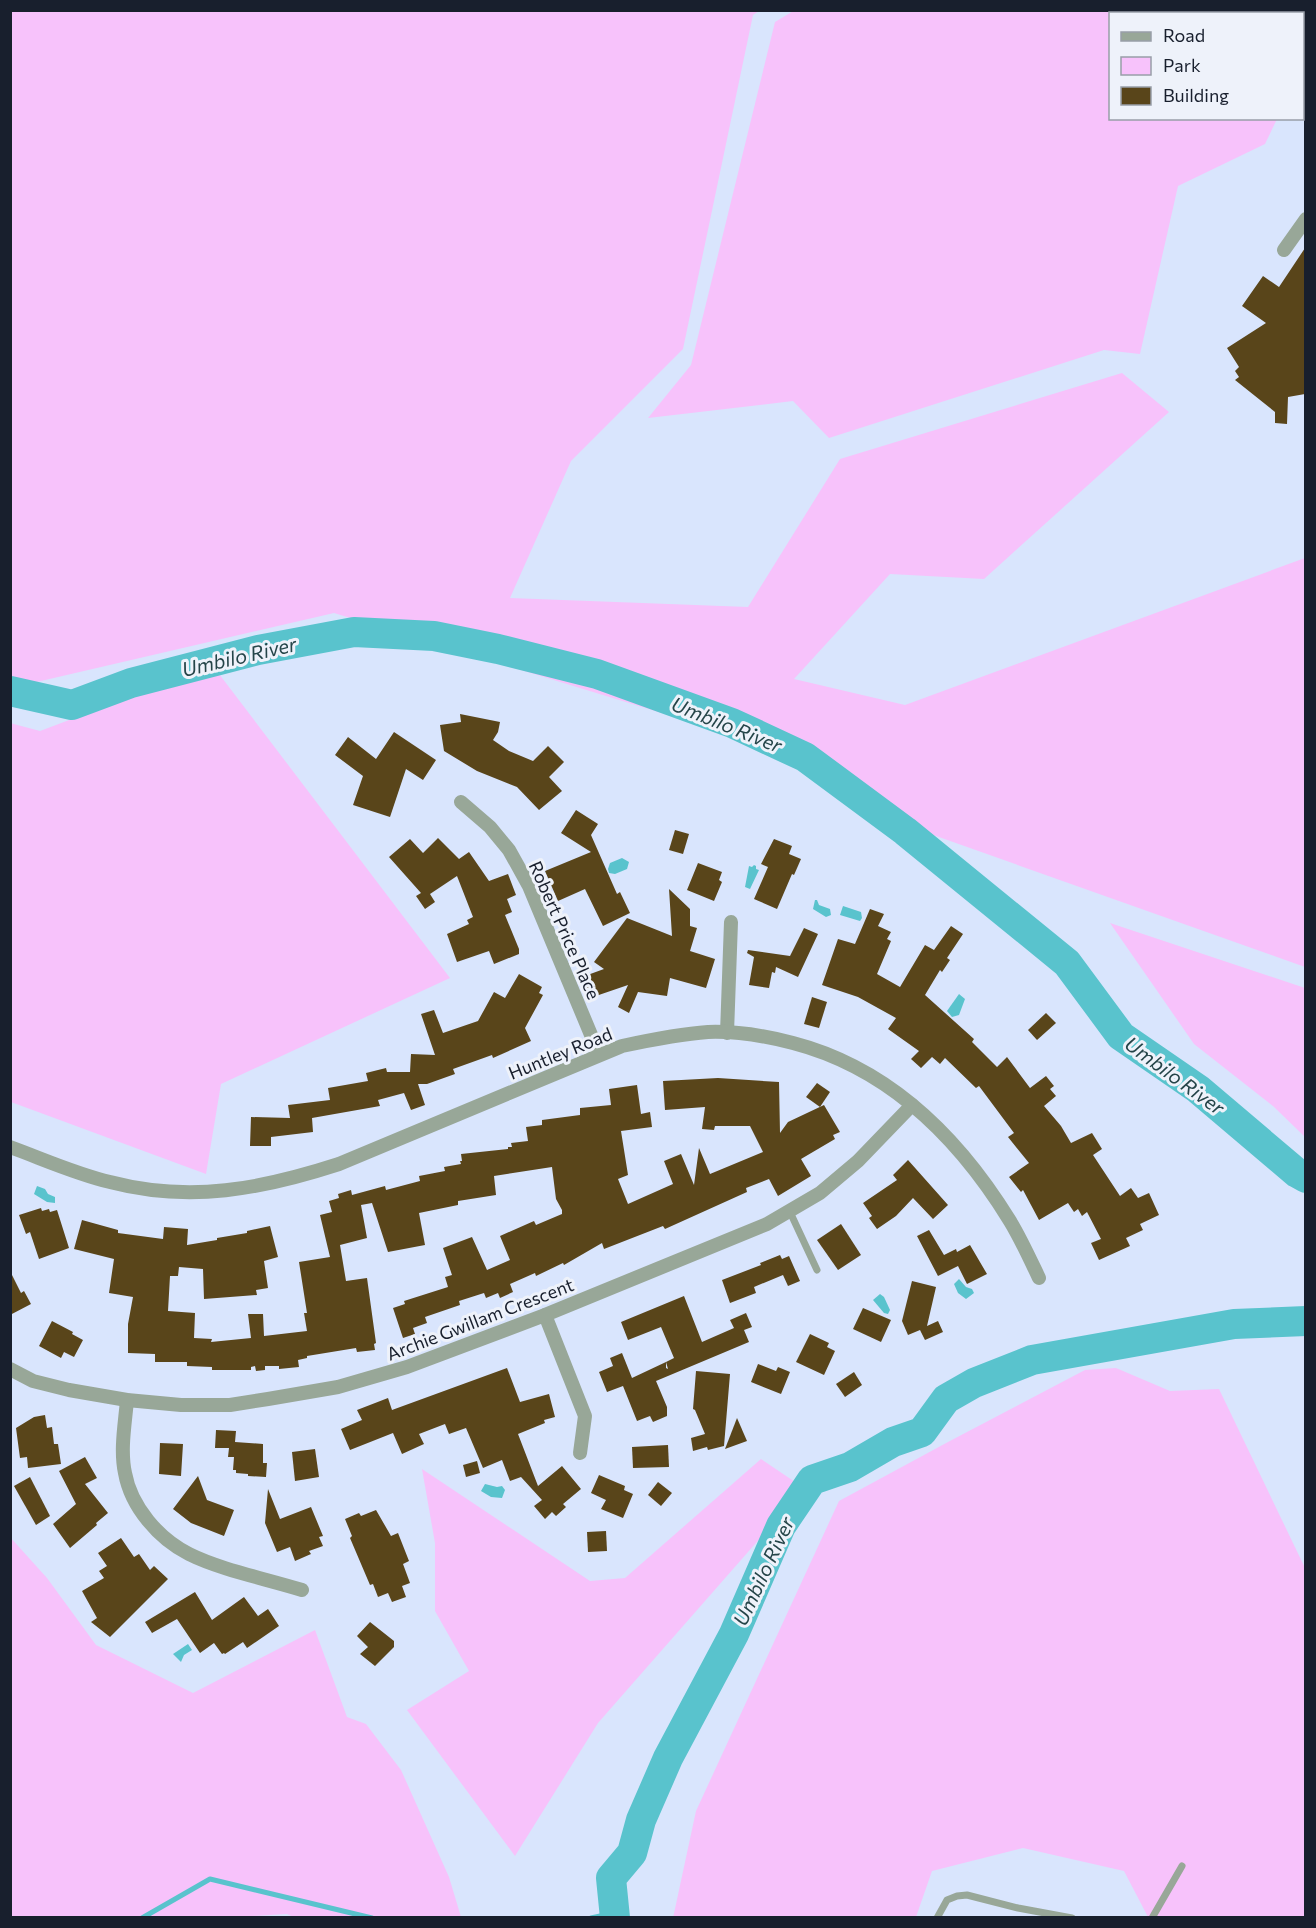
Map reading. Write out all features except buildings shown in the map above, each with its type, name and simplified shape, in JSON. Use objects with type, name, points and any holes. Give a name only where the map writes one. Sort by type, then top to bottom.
[{"type":"street","points":[[1284,250],[1305,219]]},
{"type":"street","name":"Robert Price Place","points":[[461,802],[490,827],[529,886],[599,1054]]},
{"type":"street","points":[[727,1033],[731,922]]},
{"type":"street","name":"Huntley Road","points":[[10,1147],[111,1183],[166,1191],[234,1191],[291,1180],[339,1164],[622,1046],[671,1036],[709,1032],[770,1037],[816,1049],[853,1064],[888,1085],[912,1105],[964,1157],[987,1186],[1011,1222],[1039,1278]]},
{"type":"street","name":"Archie Gwillam Crescent","points":[[10,1369],[33,1381],[127,1400],[181,1405],[230,1405],[338,1387],[407,1367],[545,1315],[767,1224],[820,1193],[858,1161],[912,1105]]},
{"type":"street","points":[[545,1315],[585,1416],[580,1453]]},
{"type":"street","points":[[127,1400],[123,1452],[125,1473],[130,1491],[141,1512],[156,1529],[189,1554],[302,1590]]},
{"type":"lane","points":[[790,1212],[817,1270]]},
{"type":"lane","points":[[1152,1917],[1182,1866]]},
{"type":"lane","points":[[937,1917],[947,1900],[968,1895],[1018,1908],[1072,1917]]},
{"type":"green space","points":[[795,10],[1280,11],[1109,12],[1109,120],[1277,120],[1265,144],[1178,186],[1140,354],[1104,350],[829,438],[793,401],[648,418],[691,365],[775,22]]},
{"type":"green space","points":[[10,11],[759,11],[753,15],[683,349],[571,461],[510,598],[748,607],[840,459],[1122,373],[1169,412],[984,579],[890,574],[794,679],[905,705],[1305,558],[1305,967],[905,825],[770,746],[334,613],[28,684],[11,679]]},
{"type":"green space","points":[[213,666],[450,978],[221,1084],[206,1174],[11,1102],[10,723],[40,731]]},
{"type":"green space","points":[[1110,923],[1305,988],[1305,1137],[1273,1106],[1194,1044]]},
{"type":"green space","points":[[1116,1368],[1170,1391],[1219,1389],[1305,1568],[1305,1917],[1148,1917],[1124,1871],[1023,1848],[932,1871],[916,1917],[673,1918],[696,1811],[839,1501],[1085,1370]]},
{"type":"green space","points":[[761,1459],[804,1488],[598,1723],[515,1856],[407,1710],[469,1671],[435,1611],[435,1543],[422,1469],[590,1581],[625,1578]]},
{"type":"green space","points":[[10,1537],[47,1578],[96,1645],[193,1693],[315,1630],[347,1717],[366,1724],[401,1770],[449,1877],[461,1917],[296,1918],[287,1914],[220,1918],[11,1917]]},
{"type":"shaded area","points":[[622,858],[629,862],[627,869],[615,874],[609,873],[610,863]]},
{"type":"shaded area","points":[[754,865],[759,870],[750,889],[745,887],[749,866]]},
{"type":"shaded area","points":[[815,900],[819,905],[830,909],[831,915],[826,917],[813,909]]},
{"type":"shaded area","points":[[843,906],[861,912],[860,921],[840,915]]},
{"type":"shaded area","points":[[959,994],[965,999],[959,1015],[952,1017],[947,1011]]},
{"type":"shaded area","points":[[37,1186],[55,1197],[55,1203],[47,1202],[34,1194]]},
{"type":"shaded area","points":[[959,1279],[974,1293],[966,1299],[958,1293],[954,1284]]},
{"type":"shaded area","points":[[880,1294],[884,1297],[890,1310],[888,1314],[884,1313],[873,1300]]},
{"type":"shaded area","points":[[485,1484],[502,1486],[505,1490],[502,1498],[491,1497],[481,1491]]},
{"type":"shaded area","points":[[188,1644],[192,1650],[184,1655],[181,1662],[173,1654]]},
{"type":"waterway","name":"Umbilo River","points":[[10,691],[72,705],[131,683],[258,650],[354,632],[434,636],[498,649],[597,674],[732,723],[805,757],[905,831],[1067,963],[1121,1036],[1198,1089],[1297,1173],[1306,1178]]},
{"type":"waterway","name":"Umbilo River","points":[[615,1918],[611,1878],[632,1853],[641,1820],[668,1758],[734,1634],[781,1526],[812,1480],[850,1467],[893,1442],[922,1432],[946,1399],[974,1383],[1032,1360],[1234,1324],[1306,1321]]},
{"type":"waterway","points":[[142,1918],[210,1879],[372,1918]]},
{"type":"waterway","points":[[591,1918],[614,1913]]}]
